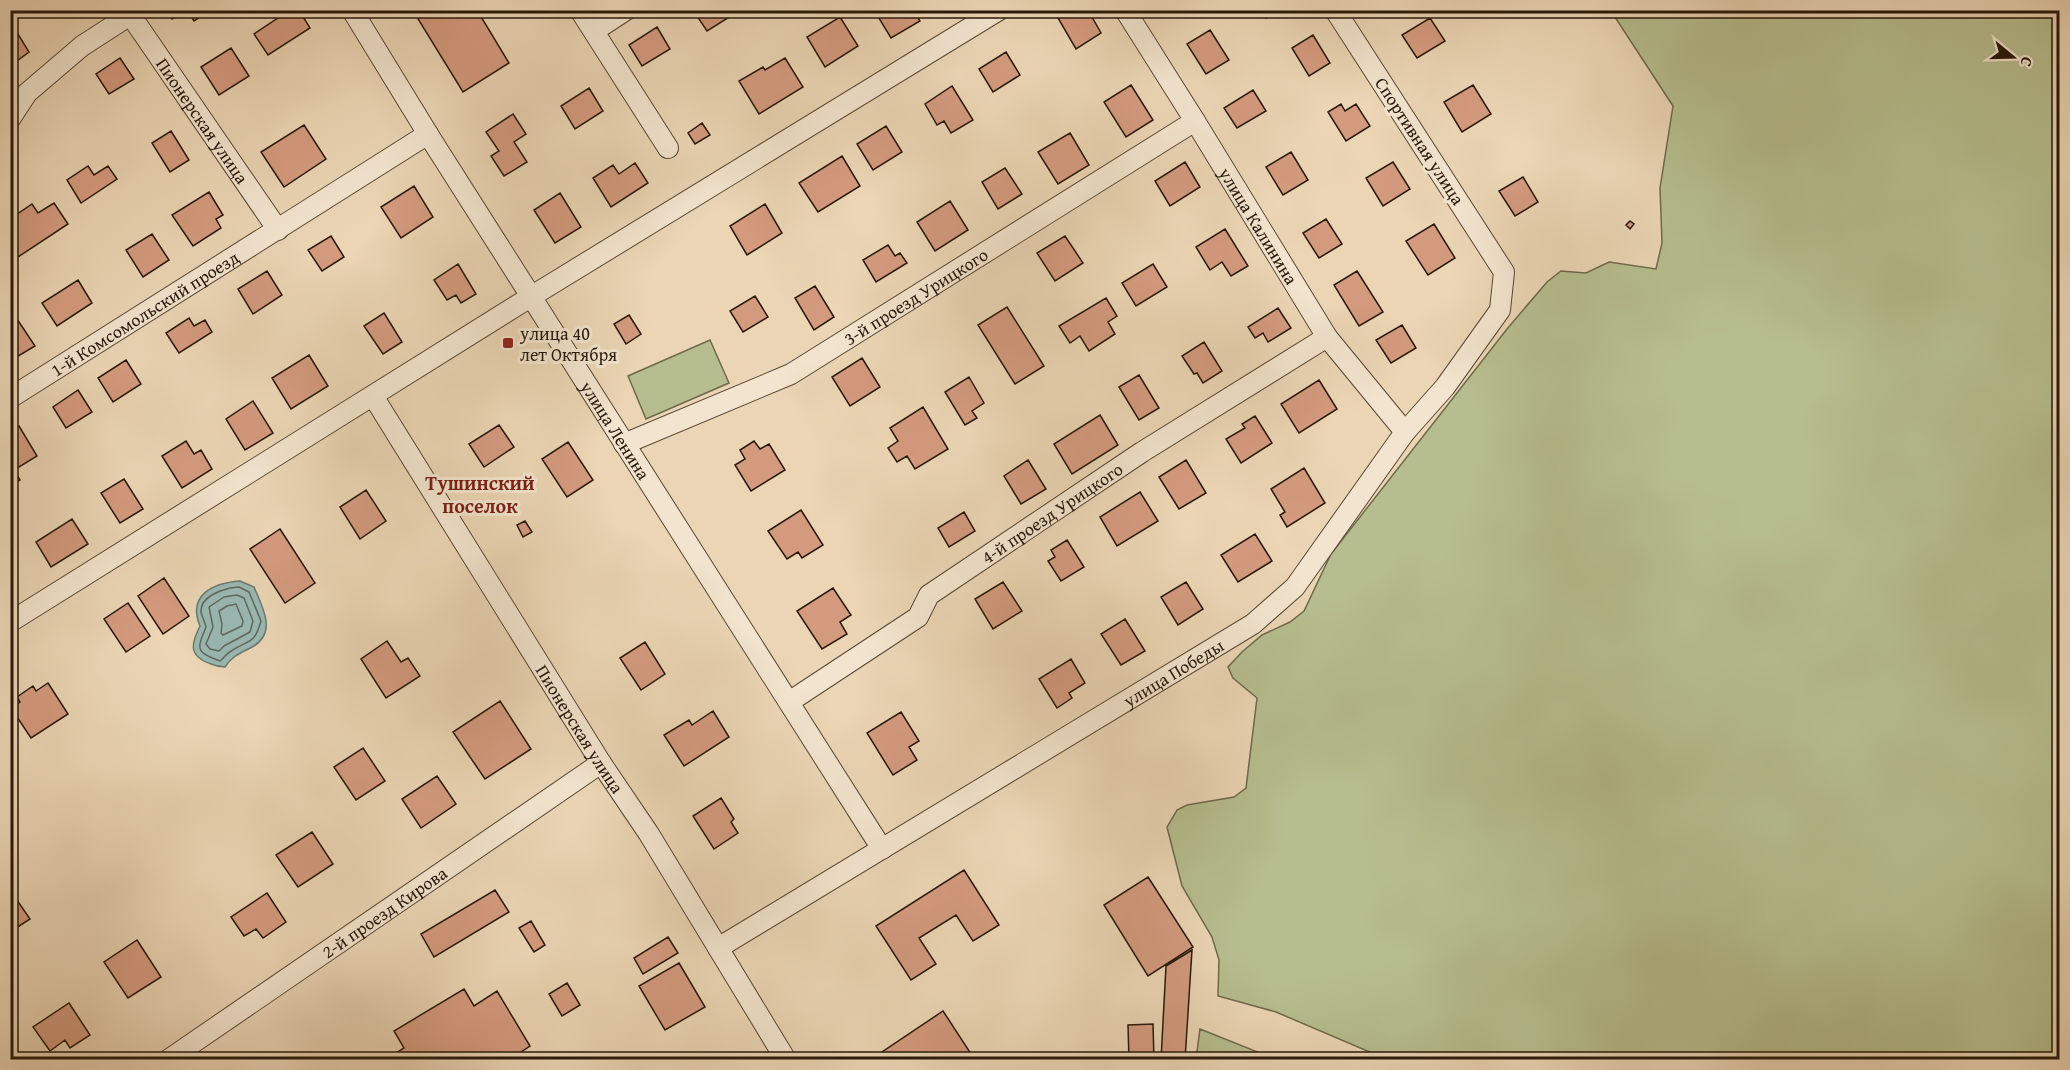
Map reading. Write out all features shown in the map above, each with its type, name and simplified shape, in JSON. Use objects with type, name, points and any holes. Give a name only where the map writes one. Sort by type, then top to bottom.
[{"type":"street","name":"улица Ленина","points":[[352,10],[428,134],[882,849]]},
{"type":"street","points":[[580,10],[668,148]]},
{"type":"street","points":[[594,31],[626,10]]},
{"type":"street","points":[[10,622],[532,296],[999,10]]},
{"type":"street","name":"улица Калинина","points":[[1125,10],[1328,337],[1405,432]]},
{"type":"street","name":"Спортивная улица","points":[[1335,10],[1504,272]]},
{"type":"street","points":[[10,119],[27,93],[82,46],[129,13]]},
{"type":"street","name":"Пионерская улица","points":[[129,13],[278,230]]},
{"type":"street","name":"3-й проезд Урицкого","points":[[624,444],[791,374],[1195,121]]},
{"type":"street","name":"1-й Комсомольский проезд","points":[[10,398],[428,134]]},
{"type":"street","name":"улица Победы","points":[[718,948],[1253,624],[1295,587],[1405,432],[1445,387],[1500,310],[1504,272]]},
{"type":"street","name":"4-й проезд Урицкого","points":[[789,702],[918,617],[929,596],[1142,452],[1328,337]]},
{"type":"street","name":"Пионерская улица","points":[[373,396],[601,763],[649,834],[786,1059]]},
{"type":"street","name":"2-й проезд Кирова","points":[[168,1059],[601,763]]},
{"type":"green space","points":[[1611,11],[2059,11],[2059,1059],[1386,1059],[1276,1012],[1218,996],[1219,960],[1212,937],[1182,886],[1167,827],[1177,810],[1187,805],[1234,797],[1246,788],[1257,698],[1233,678],[1228,667],[1262,635],[1290,622],[1304,611],[1331,554],[1507,329],[1547,282],[1561,271],[1586,273],[1609,262],[1656,269],[1662,243],[1660,188],[1673,106]]},
{"type":"green space","points":[[710,340],[729,383],[646,419],[628,376]]},
{"type":"green space","points":[[1200,1029],[1275,1059],[1196,1059]]},
{"type":"water","points":[[240,581],[254,587],[264,611],[266,627],[260,641],[234,657],[225,667],[216,666],[204,661],[195,653],[193,644],[200,626],[197,606],[205,593],[212,588]]},
{"type":"building","points":[[166,10],[185,10],[172,19]]},
{"type":"building","points":[[187,10],[203,10],[205,14],[194,21]]},
{"type":"building","points":[[290,10],[299,10],[310,28],[268,55],[254,34]]},
{"type":"building","points":[[421,10],[477,10],[509,63],[463,92],[415,14]]},
{"type":"building","points":[[702,10],[739,11],[707,31],[697,16],[703,13]]},
{"type":"building","points":[[874,10],[913,10],[920,21],[891,38]]},
{"type":"building","points":[[1070,10],[1088,10],[1101,33],[1076,49],[1058,18]]},
{"type":"building","points":[[1262,10],[1279,10],[1266,18]]},
{"type":"building","points":[[840,17],[858,46],[825,67],[807,37]]},
{"type":"building","points":[[1430,18],[1445,41],[1417,58],[1402,35]]},
{"type":"building","points":[[13,26],[29,52],[10,66],[10,28]]},
{"type":"building","points":[[657,27],[670,49],[642,66],[629,45]]},
{"type":"building","points":[[1210,30],[1229,60],[1206,74],[1187,44]]},
{"type":"building","points":[[1313,35],[1330,63],[1309,76],[1292,48]]},
{"type":"building","points":[[231,48],[249,76],[219,95],[201,67]]},
{"type":"building","points":[[1006,52],[1020,75],[993,92],[979,69]]},
{"type":"building","points":[[120,58],[134,79],[109,94],[96,74]]},
{"type":"building","points":[[785,58],[803,87],[759,114],[739,81]]},
{"type":"building","points":[[1131,85],[1153,120],[1126,137],[1104,102]]},
{"type":"building","points":[[1473,85],[1491,114],[1462,132],[1444,102]]},
{"type":"building","points":[[952,86],[973,120],[951,133],[944,121],[937,125],[925,104]]},
{"type":"building","points":[[589,88],[603,111],[575,129],[561,106]]},
{"type":"building","points":[[1253,90],[1266,111],[1237,128],[1224,108]]},
{"type":"building","points":[[1341,104],[1345,111],[1356,104],[1370,126],[1346,141],[1328,112]]},
{"type":"building","points":[[513,114],[526,134],[514,142],[527,162],[504,176],[491,156],[499,151],[486,132]]},
{"type":"building","points":[[702,123],[710,135],[695,144],[688,133]]},
{"type":"building","points":[[304,125],[326,159],[284,187],[261,152]]},
{"type":"building","points":[[886,126],[902,152],[873,170],[857,144]]},
{"type":"building","points":[[171,131],[189,160],[170,172],[152,143]]},
{"type":"building","points":[[1070,133],[1089,165],[1058,184],[1038,152]]},
{"type":"building","points":[[1291,152],[1308,180],[1283,195],[1266,167]]},
{"type":"building","points":[[842,156],[860,186],[818,212],[799,183]]},
{"type":"building","points":[[1185,162],[1200,187],[1170,206],[1155,181]]},
{"type":"building","points":[[1393,162],[1410,189],[1383,206],[1366,178]]},
{"type":"building","points":[[635,163],[648,183],[611,207],[593,178],[613,165],[619,174]]},
{"type":"building","points":[[88,166],[94,175],[108,166],[117,179],[81,203],[67,180]]},
{"type":"building","points":[[1005,168],[1022,194],[998,209],[982,182]]},
{"type":"building","points":[[1523,177],[1538,202],[1515,216],[1499,191]]},
{"type":"building","points":[[414,186],[433,217],[401,238],[381,207]]},
{"type":"building","points":[[209,192],[223,215],[216,219],[221,228],[193,246],[172,215]]},
{"type":"building","points":[[560,193],[581,227],[555,243],[534,210]]},
{"type":"building","points":[[950,201],[968,230],[935,251],[917,222]]},
{"type":"building","points":[[54,203],[68,224],[18,257],[10,246],[10,219],[32,204],[38,213]]},
{"type":"building","points":[[765,204],[782,233],[747,255],[730,226]]},
{"type":"building","points":[[1326,219],[1342,244],[1319,258],[1303,233]]},
{"type":"building","points":[[1630,221],[1634,224],[1630,229],[1626,225]]},
{"type":"building","points":[[1434,224],[1455,258],[1428,275],[1406,241]]},
{"type":"building","points":[[1225,229],[1248,266],[1231,276],[1222,262],[1210,270],[1196,247]]},
{"type":"building","points":[[152,234],[169,260],[143,277],[126,250]]},
{"type":"building","points":[[331,236],[344,257],[322,271],[308,250]]},
{"type":"building","points":[[1065,236],[1083,263],[1055,281],[1037,253]]},
{"type":"building","points":[[888,245],[895,256],[900,253],[907,263],[876,282],[863,260]]},
{"type":"building","points":[[458,264],[476,294],[461,303],[456,295],[447,300],[434,280]]},
{"type":"building","points":[[1153,264],[1167,287],[1136,306],[1122,283]]},
{"type":"building","points":[[267,271],[282,295],[253,314],[238,289]]},
{"type":"building","points":[[1357,271],[1383,312],[1359,326],[1334,285]]},
{"type":"building","points":[[78,280],[92,303],[57,326],[42,303]]},
{"type":"building","points":[[815,286],[834,317],[814,330],[795,298]]},
{"type":"building","points":[[755,296],[768,317],[743,332],[730,311]]},
{"type":"building","points":[[1106,298],[1117,316],[1108,322],[1115,334],[1089,351],[1080,336],[1070,343],[1059,326]]},
{"type":"building","points":[[1007,307],[1044,366],[1015,384],[978,325]]},
{"type":"building","points":[[1278,308],[1291,328],[1268,342],[1263,333],[1255,338],[1248,327]]},
{"type":"building","points":[[384,313],[402,342],[383,354],[364,326]]},
{"type":"building","points":[[629,315],[641,334],[626,344],[614,324]]},
{"type":"building","points":[[189,318],[194,326],[205,320],[212,332],[179,353],[166,333]]},
{"type":"building","points":[[17,319],[35,346],[10,361],[10,324]]},
{"type":"building","points":[[1402,325],[1416,348],[1391,363],[1376,340]]},
{"type":"building","points":[[1204,342],[1222,371],[1203,383],[1182,356]]},
{"type":"building","points":[[309,355],[328,386],[291,409],[272,378]]},
{"type":"building","points":[[862,358],[880,387],[850,406],[832,377]]},
{"type":"building","points":[[126,360],[141,384],[113,402],[98,378]]},
{"type":"building","points":[[1139,375],[1159,408],[1139,420],[1119,387]]},
{"type":"building","points":[[969,377],[984,403],[972,411],[977,418],[965,425],[945,392]]},
{"type":"building","points":[[1319,380],[1337,409],[1299,433],[1281,404]]},
{"type":"building","points":[[78,390],[92,412],[66,428],[53,407]]},
{"type":"building","points":[[253,401],[273,433],[245,450],[226,419]]},
{"type":"building","points":[[923,407],[948,449],[915,469],[907,456],[897,462],[888,448],[898,441],[890,428]]},
{"type":"building","points":[[1100,415],[1118,445],[1072,474],[1054,444]]},
{"type":"building","points":[[1255,416],[1272,443],[1241,463],[1226,439],[1245,428],[1242,424]]},
{"type":"building","points":[[499,425],[514,447],[484,467],[469,444]]},
{"type":"building","points":[[19,426],[37,456],[14,470],[20,480],[10,486],[10,432]]},
{"type":"building","points":[[186,441],[194,454],[201,450],[212,469],[182,488],[162,456]]},
{"type":"building","points":[[754,441],[760,449],[769,444],[785,470],[751,491],[735,465],[745,459],[740,450]]},
{"type":"building","points":[[568,442],[593,480],[567,497],[542,459]]},
{"type":"building","points":[[1028,460],[1046,489],[1021,504],[1004,476]]},
{"type":"building","points":[[1186,460],[1206,493],[1179,509],[1159,477]]},
{"type":"building","points":[[1304,468],[1325,503],[1287,527],[1280,515],[1285,512],[1271,489]]},
{"type":"building","points":[[124,479],[143,509],[120,523],[101,493]]},
{"type":"building","points":[[366,490],[386,521],[360,539],[340,507]]},
{"type":"building","points":[[1140,492],[1158,521],[1117,546],[1100,517]]},
{"type":"building","points":[[801,510],[823,545],[802,558],[798,552],[787,559],[768,531]]},
{"type":"building","points":[[964,512],[975,531],[949,547],[938,528]]},
{"type":"building","points":[[72,519],[88,544],[51,567],[36,542]]},
{"type":"building","points":[[525,521],[532,532],[523,537],[517,525]]},
{"type":"building","points":[[280,529],[315,583],[285,603],[250,549]]},
{"type":"building","points":[[1255,534],[1272,561],[1238,582],[1221,555]]},
{"type":"building","points":[[1067,540],[1084,567],[1061,581],[1048,561],[1055,557],[1051,550]]},
{"type":"building","points":[[164,578],[189,616],[163,634],[138,596]]},
{"type":"building","points":[[1003,582],[1022,611],[993,629],[975,599]]},
{"type":"building","points":[[1186,582],[1203,609],[1178,625],[1161,597]]},
{"type":"building","points":[[833,588],[851,615],[840,622],[847,634],[822,649],[797,611]]},
{"type":"building","points":[[128,603],[150,636],[126,652],[104,619]]},
{"type":"building","points":[[1125,619],[1145,651],[1121,665],[1101,634]]},
{"type":"building","points":[[387,641],[401,662],[408,658],[420,676],[386,698],[361,659]]},
{"type":"building","points":[[645,642],[665,674],[641,690],[620,658]]},
{"type":"building","points":[[1071,659],[1085,683],[1069,693],[1072,698],[1057,708],[1039,679]]},
{"type":"building","points":[[48,683],[68,714],[31,738],[11,708],[20,702],[17,697],[33,686],[36,691]]},
{"type":"building","points":[[500,701],[531,749],[485,779],[453,732]]},
{"type":"building","points":[[713,711],[729,737],[684,766],[664,735],[689,720],[692,725]]},
{"type":"building","points":[[901,712],[919,741],[909,747],[917,760],[893,775],[867,733]]},
{"type":"building","points":[[363,748],[385,781],[356,800],[334,767]]},
{"type":"building","points":[[437,776],[456,804],[421,828],[402,799]]},
{"type":"building","points":[[721,798],[734,819],[731,822],[738,833],[714,849],[693,816]]},
{"type":"building","points":[[312,832],[333,864],[298,887],[276,855]]},
{"type":"building","points":[[964,870],[999,925],[973,941],[956,915],[919,938],[936,964],[911,980],[876,926]]},
{"type":"building","points":[[1148,877],[1193,947],[1148,976],[1104,905]]},
{"type":"building","points":[[10,890],[30,919],[10,932]]},
{"type":"building","points":[[495,890],[509,912],[434,957],[421,934]]},
{"type":"building","points":[[267,893],[286,922],[263,938],[256,929],[244,936],[231,917]]},
{"type":"building","points":[[531,921],[545,945],[534,952],[519,928]]},
{"type":"building","points":[[668,937],[678,953],[643,974],[634,958]]},
{"type":"building","points":[[137,940],[161,977],[128,998],[104,962]]},
{"type":"building","points":[[1192,950],[1185,1060],[1161,1060],[1166,966]]},
{"type":"building","points":[[679,963],[705,1007],[665,1030],[639,986]]},
{"type":"building","points":[[567,983],[580,1005],[562,1016],[549,994]]},
{"type":"building","points":[[464,989],[474,1006],[497,991],[530,1046],[509,1060],[385,1060],[404,1048],[394,1031]]},
{"type":"building","points":[[69,1003],[90,1035],[70,1048],[65,1040],[50,1051],[33,1027]]},
{"type":"building","points":[[943,1011],[975,1060],[870,1060]]},
{"type":"building","points":[[1153,1024],[1154,1060],[1129,1060],[1128,1025]]},
{"type":"place","name":"улица 40 лет Октября","points":[[508,343]]},
{"type":"district","name":"Тушинский поселок","points":[[480,494]]}]
